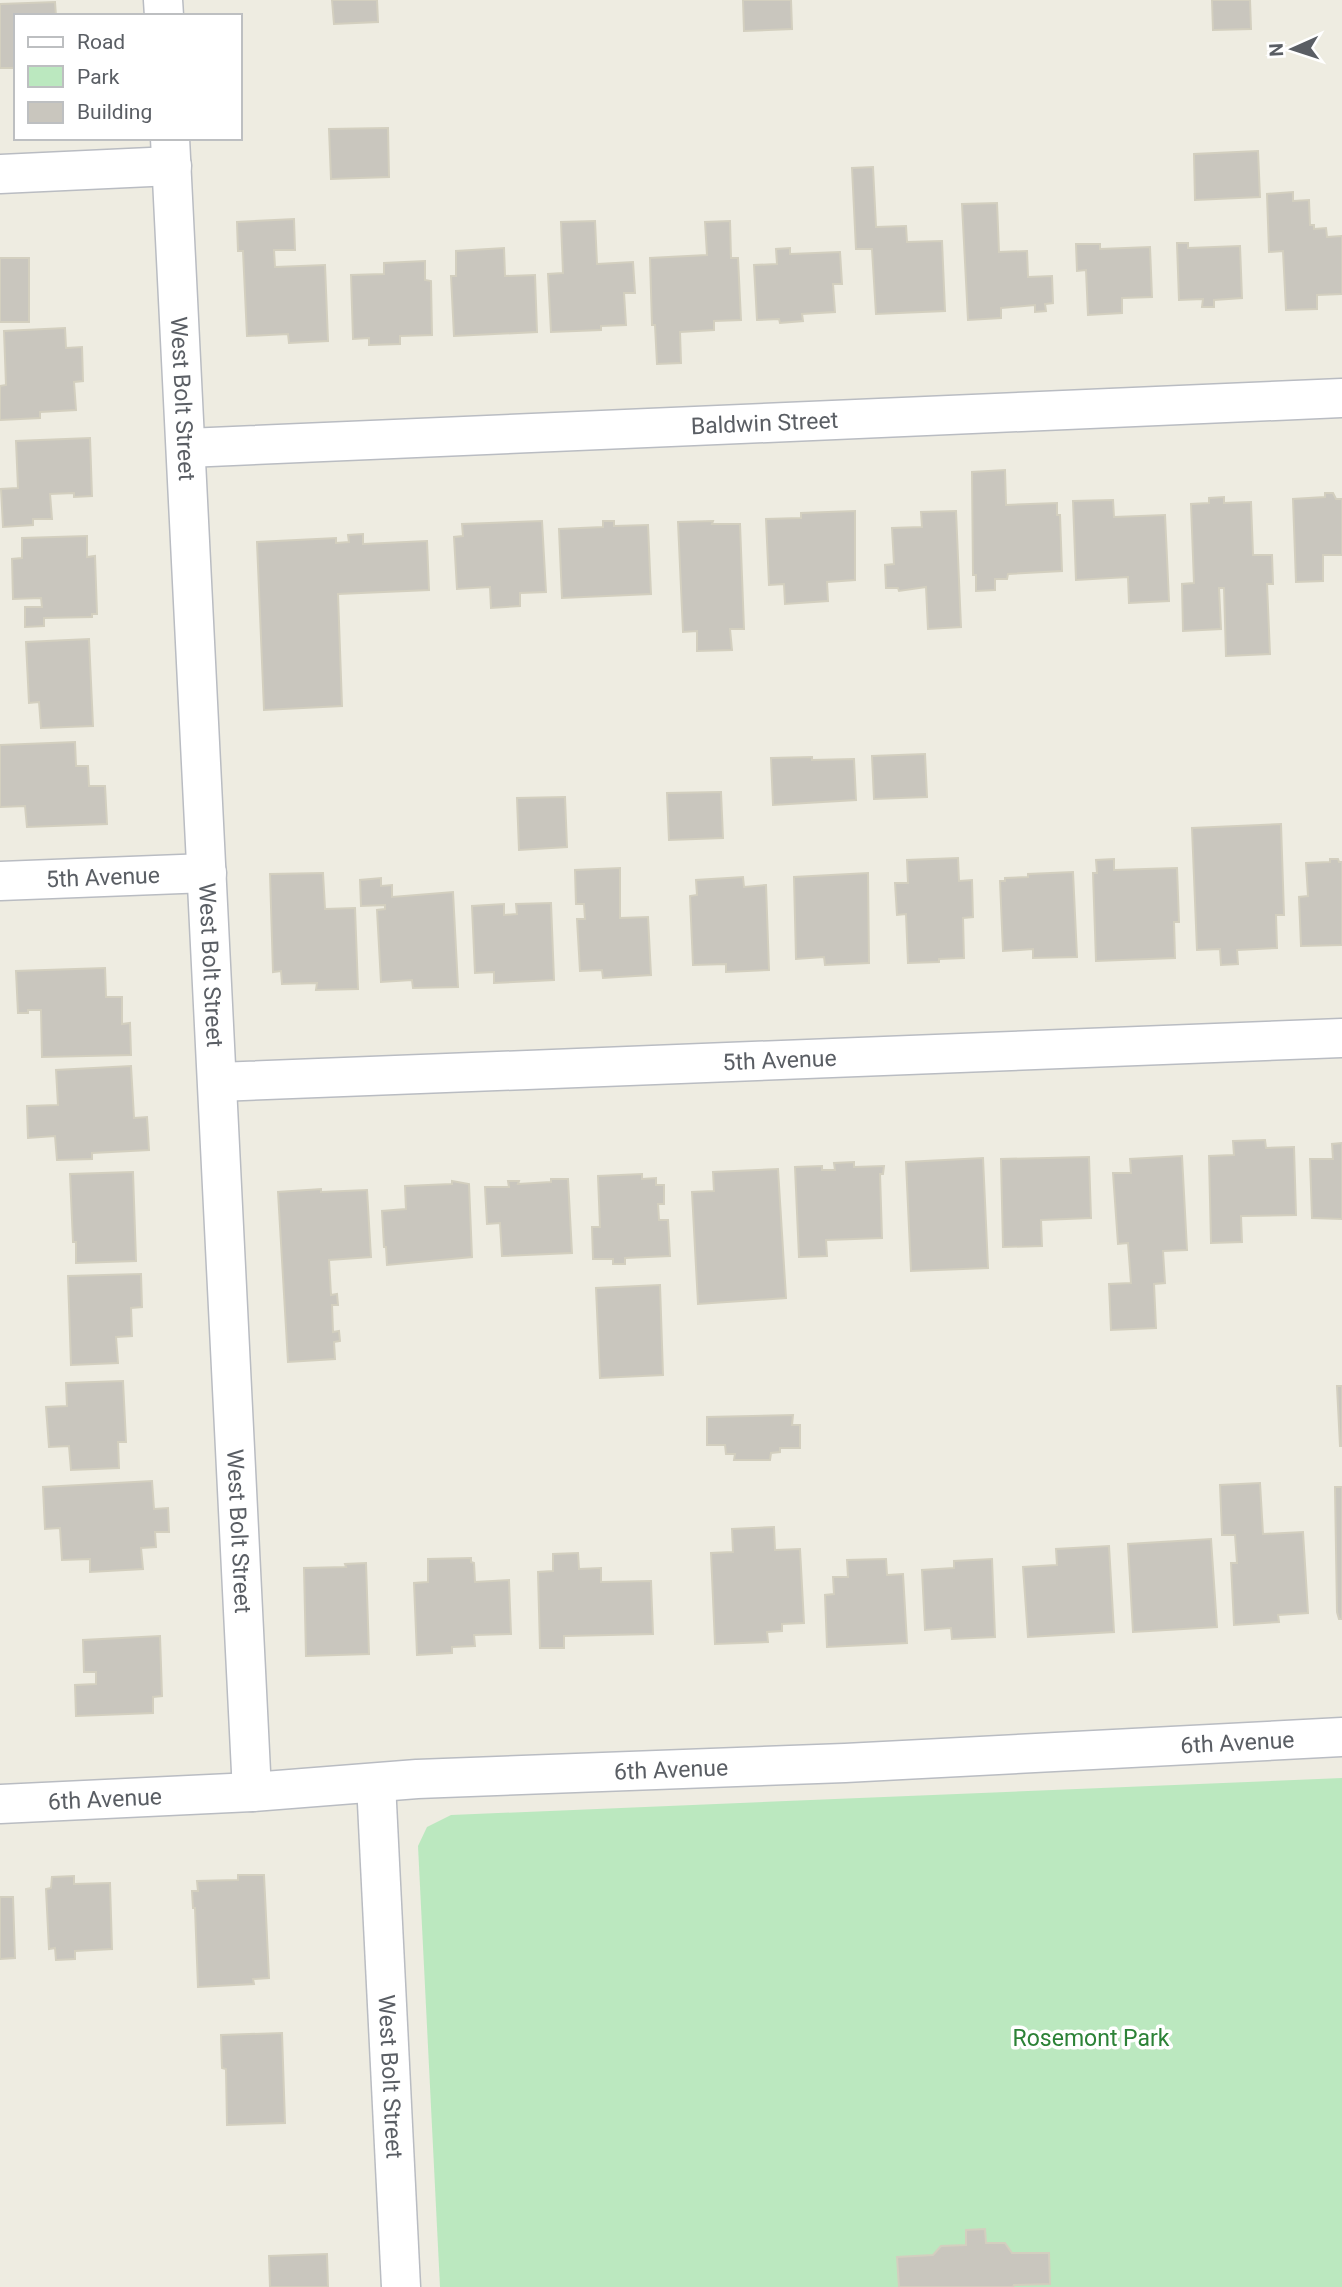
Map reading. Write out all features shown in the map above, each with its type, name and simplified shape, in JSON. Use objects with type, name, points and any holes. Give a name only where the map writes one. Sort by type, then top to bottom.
[{"type":"street","points":[[0,174],[171,152]]},
{"type":"street","name":"West Bolt Street","points":[[171,152],[252,1792]]},
{"type":"street","name":"Baldwin Street","points":[[187,448],[1342,398]]},
{"type":"street","name":"5th Avenue","points":[[0,881],[206,873]]},
{"type":"street","name":"5th Avenue","points":[[218,1082],[1342,1038]]},
{"type":"street","name":"6th Avenue","points":[[0,1804],[376,1783],[845,1763],[1342,1737]]},
{"type":"street","name":"West Bolt Street","points":[[376,1783],[401,2287]]},
{"type":"green space","name":"Rosemont Park","points":[[1342,1778],[1342,2287],[440,2287],[418,1846],[427,1827],[451,1815]]},
{"type":"building","points":[[332,0],[377,0],[378,22],[334,24]]},
{"type":"building","points":[[743,0],[791,0],[792,29],[744,31]]},
{"type":"building","points":[[1212,0],[1250,0],[1251,29],[1213,30]]},
{"type":"building","points":[[55,2],[56,14],[14,14],[14,68],[0,68],[0,4]]},
{"type":"building","points":[[388,128],[389,177],[331,179],[329,129]]},
{"type":"building","points":[[1258,151],[1260,197],[1195,200],[1194,154]]},
{"type":"building","points":[[873,167],[876,227],[906,226],[907,242],[942,241],[945,311],[876,314],[872,249],[856,249],[852,168]]},
{"type":"building","points":[[1293,192],[1293,201],[1309,200],[1310,225],[1314,225],[1314,229],[1326,228],[1327,237],[1342,236],[1342,294],[1317,295],[1317,309],[1286,310],[1283,251],[1269,252],[1267,194]]},
{"type":"building","points":[[997,203],[999,252],[1027,251],[1028,277],[1052,276],[1053,303],[1045,304],[1046,311],[1035,312],[1035,305],[1001,308],[1001,318],[968,320],[962,204]]},
{"type":"building","points":[[294,219],[295,250],[274,250],[275,267],[325,265],[328,341],[289,343],[288,334],[247,336],[243,251],[238,251],[237,222]]},
{"type":"building","points":[[595,221],[597,264],[633,262],[635,293],[624,293],[626,325],[601,326],[601,330],[551,332],[548,274],[563,273],[561,222]]},
{"type":"building","points":[[730,221],[731,258],[738,258],[741,320],[714,321],[714,330],[680,332],[681,363],[657,364],[655,325],[652,325],[650,258],[707,255],[705,222]]},
{"type":"building","points":[[1177,243],[1188,243],[1188,248],[1240,246],[1242,298],[1214,300],[1214,307],[1202,307],[1203,299],[1179,300]]},
{"type":"building","points":[[1076,244],[1100,244],[1100,249],[1150,247],[1152,297],[1122,298],[1122,313],[1088,315],[1086,270],[1077,271]]},
{"type":"building","points":[[504,248],[505,276],[535,275],[537,332],[454,336],[451,276],[456,276],[456,251]]},
{"type":"building","points":[[790,248],[790,254],[840,252],[842,284],[833,284],[835,312],[802,314],[803,321],[780,323],[779,319],[757,320],[754,265],[777,264],[776,249]]},
{"type":"building","points":[[0,258],[29,258],[29,322],[0,322]]},
{"type":"building","points":[[425,261],[425,280],[431,281],[432,335],[400,336],[400,344],[369,345],[369,338],[353,339],[351,275],[384,274],[384,263]]},
{"type":"building","points":[[65,328],[66,348],[82,347],[83,381],[74,382],[76,410],[40,412],[40,418],[0,420],[0,386],[6,385],[4,331]]},
{"type":"building","points":[[90,438],[92,496],[74,497],[74,493],[50,494],[52,519],[33,519],[33,525],[3,527],[1,489],[18,488],[16,441]]},
{"type":"building","points":[[1005,470],[1006,505],[1057,503],[1057,515],[1060,515],[1062,571],[1008,574],[1007,579],[995,579],[995,590],[976,591],[976,575],[973,575],[972,472]]},
{"type":"building","points":[[1325,493],[1333,493],[1336,499],[1342,499],[1342,555],[1323,555],[1323,581],[1296,582],[1293,499],[1325,497]]},
{"type":"building","points":[[1224,497],[1224,503],[1251,502],[1253,555],[1272,555],[1273,584],[1267,584],[1270,654],[1226,656],[1224,588],[1219,588],[1221,629],[1183,631],[1182,584],[1194,583],[1191,504],[1209,503],[1209,498]]},
{"type":"building","points":[[1113,500],[1114,517],[1165,515],[1169,601],[1129,603],[1128,577],[1076,580],[1073,501]]},
{"type":"building","points":[[855,511],[855,580],[827,582],[828,601],[785,604],[784,584],[769,585],[766,519],[801,518],[801,513]]},
{"type":"building","points":[[956,511],[961,627],[928,629],[926,587],[899,591],[898,588],[886,588],[885,565],[894,564],[892,528],[922,527],[921,512]]},
{"type":"building","points":[[542,521],[546,592],[520,593],[520,606],[491,608],[490,587],[457,589],[454,537],[463,536],[462,524]]},
{"type":"building","points":[[603,521],[614,521],[614,526],[648,525],[651,594],[562,598],[559,529],[603,527]]},
{"type":"building","points":[[713,521],[712,524],[740,524],[744,629],[730,629],[732,650],[697,651],[697,631],[683,632],[678,522]]},
{"type":"building","points":[[363,534],[363,544],[427,541],[429,590],[338,594],[342,706],[264,710],[257,542],[336,538],[336,543],[349,542],[348,535]]},
{"type":"building","points":[[87,536],[87,557],[95,556],[97,614],[92,614],[92,617],[44,618],[44,626],[25,627],[25,607],[42,607],[41,598],[13,599],[12,559],[22,558],[22,538]]},
{"type":"building","points":[[89,639],[93,726],[41,728],[39,702],[29,703],[26,642]]},
{"type":"building","points":[[75,742],[76,766],[88,766],[89,786],[105,786],[107,824],[27,827],[25,806],[0,807],[0,745]]},
{"type":"building","points":[[925,754],[927,797],[874,799],[872,756]]},
{"type":"building","points":[[812,757],[812,760],[854,759],[856,800],[773,805],[771,758]]},
{"type":"building","points":[[721,792],[723,838],[669,840],[667,793]]},
{"type":"building","points":[[565,797],[567,847],[519,850],[517,798]]},
{"type":"building","points":[[1281,824],[1284,915],[1276,915],[1277,948],[1237,950],[1238,964],[1221,965],[1220,949],[1197,950],[1192,828]]},
{"type":"building","points":[[958,858],[959,881],[972,880],[973,917],[963,918],[964,958],[908,963],[906,914],[897,915],[895,883],[908,883],[907,860]]},
{"type":"building","points":[[1114,859],[1114,870],[1177,868],[1179,922],[1174,922],[1175,958],[1096,961],[1093,873],[1097,873],[1096,860]]},
{"type":"building","points":[[1330,859],[1342,862],[1342,945],[1301,946],[1299,897],[1308,896],[1306,863],[1330,862]]},
{"type":"building","points":[[620,868],[620,918],[648,917],[651,975],[603,978],[602,970],[580,971],[577,919],[585,919],[584,904],[576,904],[575,870]]},
{"type":"building","points":[[1073,872],[1077,957],[1033,958],[1033,949],[1003,951],[1000,881],[1005,881],[1005,878],[1028,877],[1028,874]]},
{"type":"building","points":[[323,873],[325,909],[355,908],[358,989],[316,990],[317,983],[282,984],[281,971],[273,972],[270,874]]},
{"type":"building","points":[[868,873],[869,963],[825,965],[824,957],[796,959],[794,877]]},
{"type":"building","points":[[743,877],[744,887],[766,885],[769,970],[726,972],[726,964],[693,965],[690,896],[697,895],[696,880]]},
{"type":"building","points":[[381,878],[381,886],[392,885],[392,897],[453,892],[458,987],[413,988],[412,980],[381,982],[377,910],[385,909],[385,905],[361,906],[360,880]]},
{"type":"building","points":[[551,903],[554,980],[494,983],[494,972],[475,973],[472,906],[504,904],[504,915],[517,914],[516,904]]},
{"type":"building","points":[[105,968],[106,997],[122,997],[122,1024],[130,1023],[131,1055],[42,1057],[41,1010],[18,1013],[16,971]]},
{"type":"building","points":[[131,1066],[134,1118],[147,1117],[149,1150],[92,1153],[92,1159],[57,1160],[55,1136],[28,1138],[27,1106],[58,1105],[56,1070]]},
{"type":"building","points":[[1265,1140],[1266,1148],[1294,1147],[1296,1215],[1241,1216],[1242,1242],[1211,1243],[1209,1156],[1234,1155],[1233,1141]]},
{"type":"building","points":[[1342,1143],[1342,1219],[1312,1218],[1310,1159],[1333,1159],[1332,1144]]},
{"type":"building","points":[[1182,1156],[1187,1250],[1163,1251],[1165,1283],[1154,1284],[1156,1328],[1111,1330],[1109,1284],[1131,1283],[1128,1243],[1118,1244],[1113,1173],[1131,1173],[1130,1159]]},
{"type":"building","points":[[1089,1157],[1091,1218],[1041,1220],[1042,1246],[1003,1247],[1001,1159]]},
{"type":"building","points":[[983,1158],[988,1268],[911,1271],[906,1162]]},
{"type":"building","points":[[854,1162],[854,1167],[884,1166],[883,1174],[880,1174],[882,1238],[826,1240],[827,1256],[799,1257],[795,1167],[822,1166],[822,1170],[835,1170],[834,1163]]},
{"type":"building","points":[[778,1169],[786,1298],[698,1304],[692,1192],[714,1191],[713,1172]]},
{"type":"building","points":[[133,1172],[136,1261],[76,1263],[70,1174]]},
{"type":"building","points":[[642,1174],[642,1179],[656,1178],[656,1185],[664,1185],[664,1204],[658,1204],[659,1220],[668,1220],[670,1256],[625,1258],[625,1264],[613,1264],[613,1259],[593,1259],[592,1227],[600,1227],[598,1176]]},
{"type":"building","points":[[551,1179],[568,1179],[572,1253],[502,1256],[500,1223],[487,1224],[485,1187],[509,1187],[508,1181],[519,1181],[518,1184],[551,1182]]},
{"type":"building","points":[[452,1181],[469,1184],[472,1257],[387,1265],[382,1211],[406,1209],[405,1186],[452,1184]]},
{"type":"building","points":[[321,1189],[321,1192],[367,1190],[371,1257],[329,1260],[331,1295],[337,1294],[338,1305],[332,1305],[333,1332],[339,1331],[340,1341],[334,1342],[335,1359],[288,1362],[278,1192]]},
{"type":"building","points":[[141,1274],[142,1307],[131,1308],[132,1336],[116,1337],[118,1363],[71,1365],[68,1276]]},
{"type":"building","points":[[660,1285],[663,1375],[600,1378],[596,1288]]},
{"type":"building","points":[[123,1381],[126,1442],[118,1442],[119,1468],[71,1470],[69,1446],[49,1447],[46,1407],[67,1406],[66,1383]]},
{"type":"building","points":[[1337,1386],[1342,1386],[1342,1446],[1340,1446]]},
{"type":"building","points":[[793,1415],[792,1425],[800,1425],[800,1448],[780,1448],[780,1452],[771,1453],[770,1460],[734,1460],[735,1454],[726,1454],[725,1445],[707,1445],[707,1417]]},
{"type":"building","points":[[152,1481],[154,1509],[168,1508],[169,1532],[155,1532],[156,1547],[141,1548],[143,1569],[90,1572],[90,1559],[62,1560],[60,1528],[45,1529],[43,1487]]},
{"type":"building","points":[[1260,1483],[1263,1534],[1303,1532],[1308,1613],[1278,1615],[1279,1622],[1234,1625],[1231,1563],[1237,1563],[1235,1535],[1222,1535],[1220,1485]]},
{"type":"building","points":[[1335,1487],[1342,1487],[1342,1619],[1339,1619],[1337,1612]]},
{"type":"building","points":[[774,1527],[775,1550],[800,1549],[804,1623],[782,1624],[782,1631],[767,1632],[768,1642],[715,1644],[711,1553],[733,1552],[732,1529]]},
{"type":"building","points":[[1211,1539],[1217,1627],[1133,1632],[1128,1544]]},
{"type":"building","points":[[1109,1546],[1114,1632],[1028,1637],[1023,1567],[1057,1565],[1056,1549]]},
{"type":"building","points":[[578,1553],[579,1569],[601,1568],[601,1582],[651,1581],[653,1634],[564,1636],[564,1648],[540,1648],[538,1572],[553,1571],[553,1554]]},
{"type":"building","points":[[471,1558],[474,1563],[475,1582],[509,1580],[511,1634],[474,1635],[475,1646],[452,1647],[452,1653],[417,1655],[414,1583],[428,1582],[428,1559]]},
{"type":"building","points":[[886,1559],[887,1575],[903,1574],[907,1643],[827,1647],[825,1595],[834,1594],[833,1577],[848,1577],[847,1560]]},
{"type":"building","points":[[992,1559],[995,1637],[952,1639],[951,1628],[925,1630],[922,1570],[954,1568],[954,1561]]},
{"type":"building","points":[[366,1563],[369,1654],[306,1656],[304,1568],[346,1567],[345,1564]]},
{"type":"building","points":[[160,1636],[162,1696],[153,1697],[153,1713],[76,1716],[75,1685],[96,1684],[96,1672],[84,1672],[83,1640]]},
{"type":"building","points":[[238,1875],[264,1875],[269,1978],[253,1979],[254,1984],[198,1987],[192,1891],[198,1891],[197,1881],[238,1880]]},
{"type":"building","points":[[74,1876],[74,1884],[110,1883],[112,1949],[75,1951],[75,1959],[56,1960],[55,1948],[49,1949],[46,1889],[51,1888],[52,1877]]},
{"type":"building","points":[[0,1897],[13,1897],[15,1958],[0,1959]]},
{"type":"building","points":[[282,2033],[285,2123],[227,2125],[226,2069],[222,2068],[221,2035]]},
{"type":"building","points":[[985,2229],[986,2243],[1005,2243],[1012,2253],[1049,2253],[1050,2284],[1013,2287],[899,2287],[897,2257],[933,2255],[941,2246],[966,2245],[966,2230]]},
{"type":"building","points":[[327,2254],[328,2287],[270,2287],[269,2256]]}]
